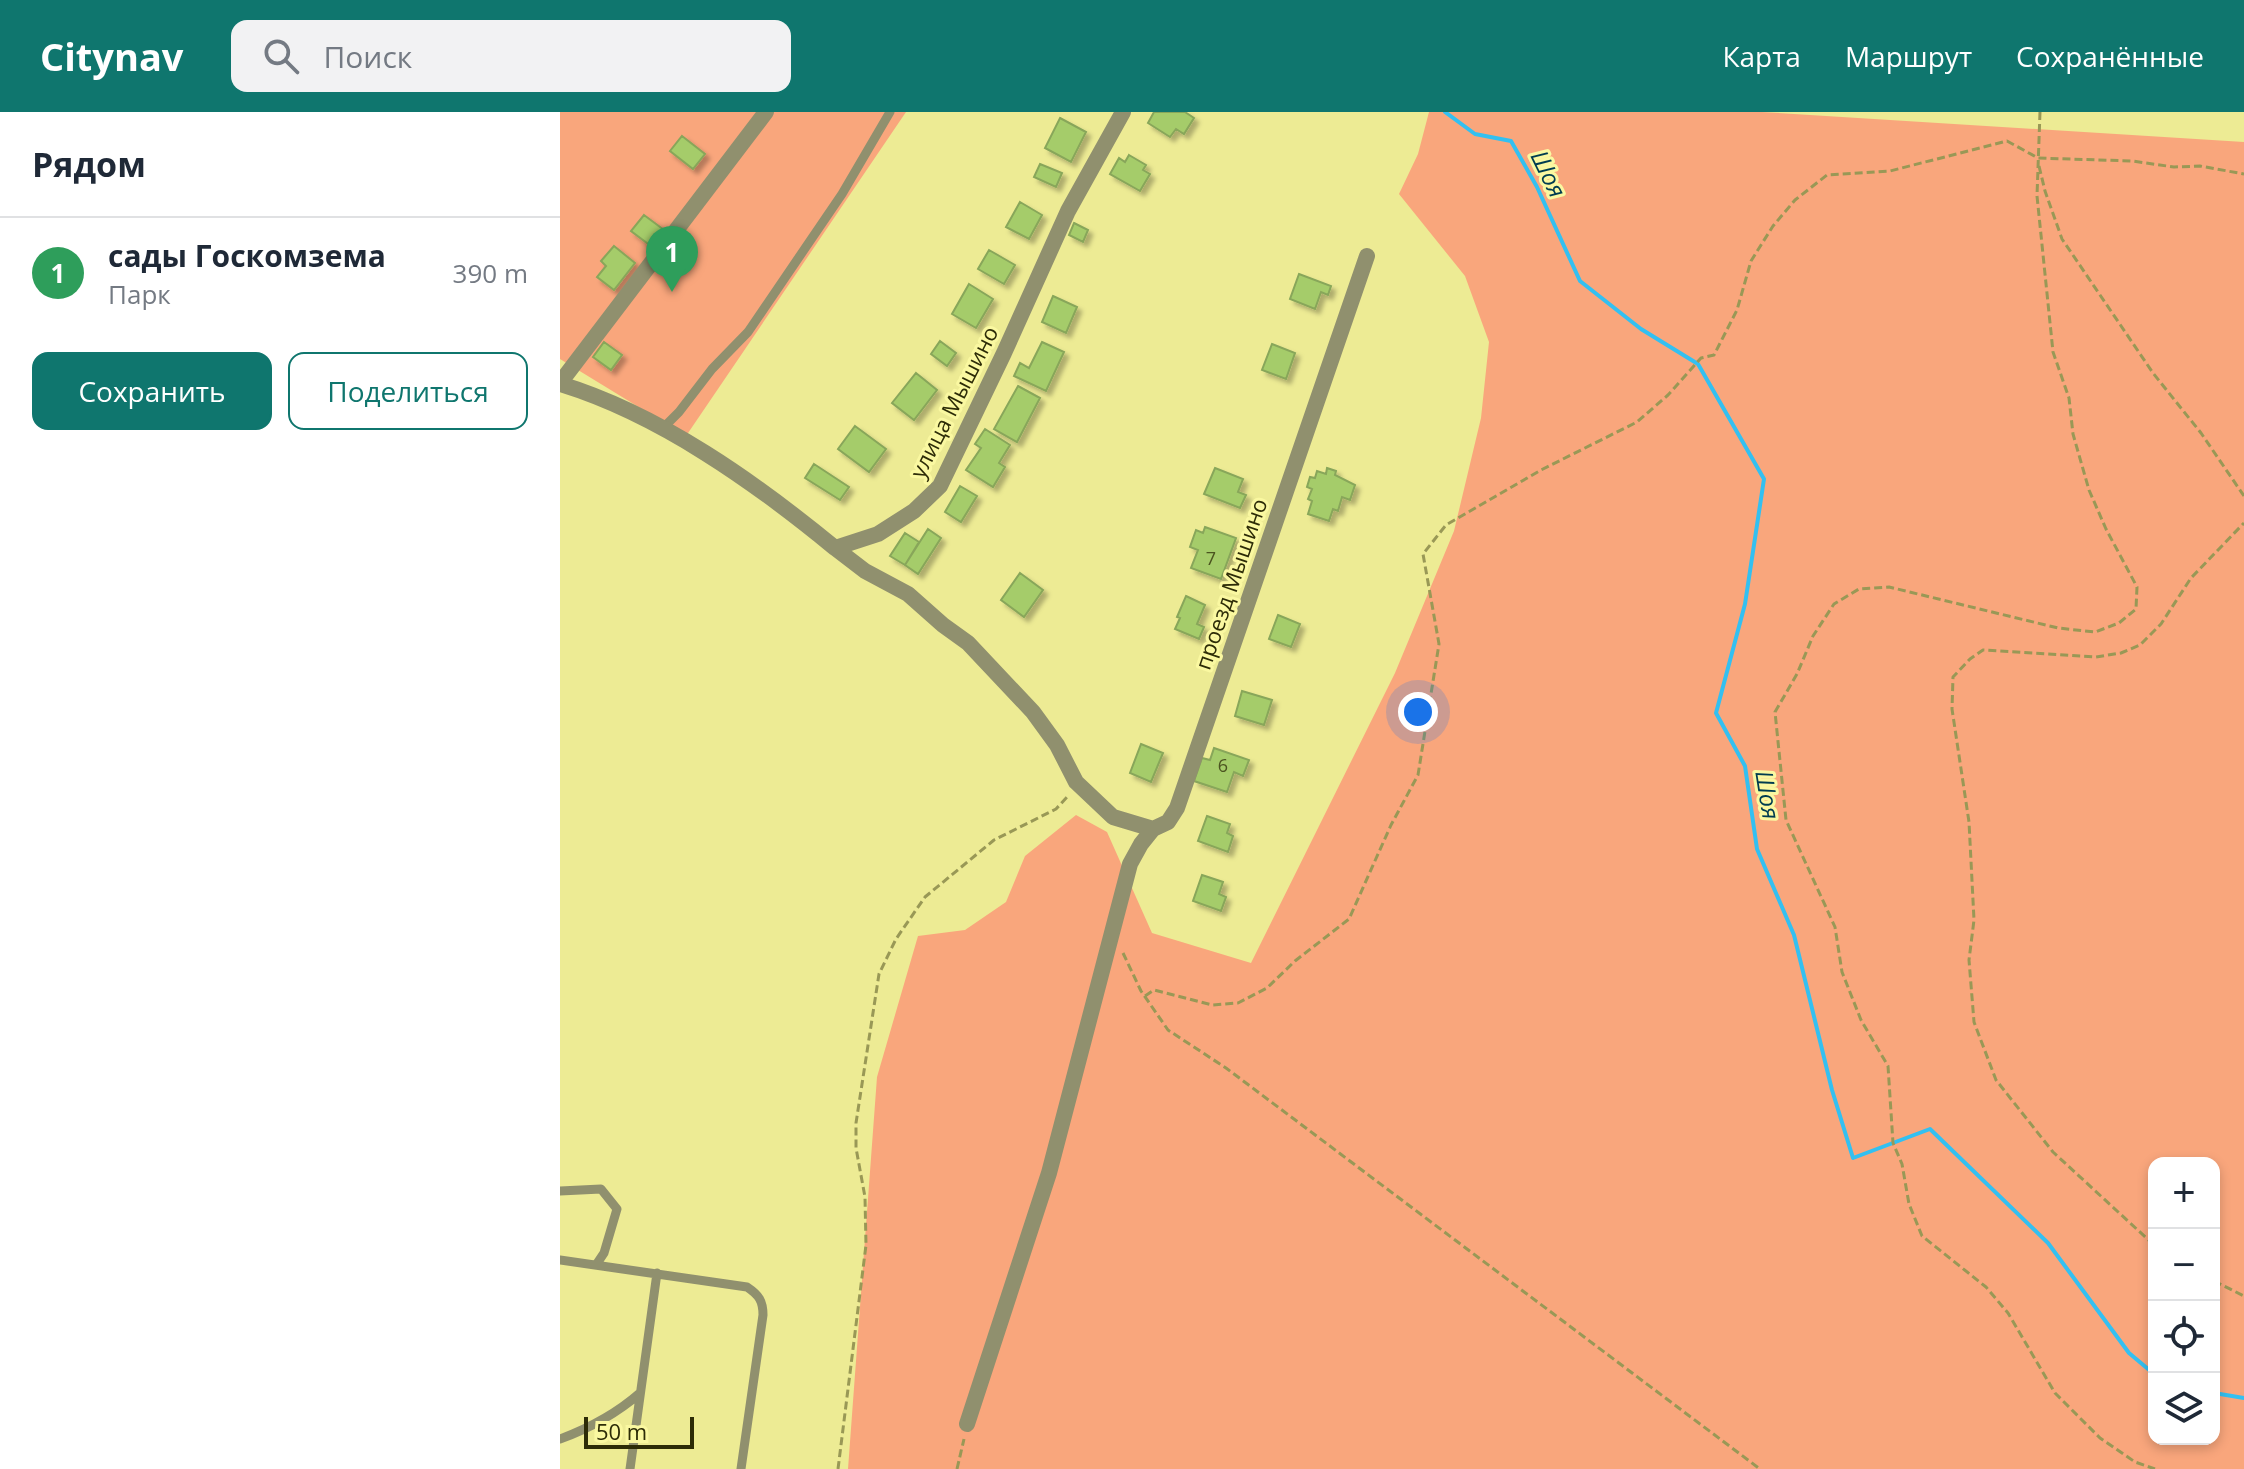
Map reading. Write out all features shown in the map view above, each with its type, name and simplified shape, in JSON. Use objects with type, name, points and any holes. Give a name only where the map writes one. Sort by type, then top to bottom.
[{"type":"street","points":[[766,112],[560,384],[590,393],[662,429],[741,477],[865,571],[908,594],[968,643],[1033,712],[1057,745],[1076,782],[1113,817],[1153,829]]},
{"type":"street","name":"улица Мышино","points":[[835,548],[878,534],[914,511],[940,486],[1068,211],[1123,112]]},
{"type":"street","name":"проезд Мышино","points":[[967,1424],[1049,1173],[1130,864],[1153,829],[1168,822],[1177,808],[1367,256]]},
{"type":"lane","points":[[662,429],[748,332],[842,194],[890,112]]},
{"type":"lane","points":[[560,1191],[601,1189],[617,1209],[604,1253],[596,1265]]},
{"type":"lane","points":[[560,1260],[747,1287],[758,1295],[763,1304],[741,1469]]},
{"type":"lane","points":[[630,1469],[657,1273]]},
{"type":"lane","points":[[560,1439],[618,1412],[640,1393]]},
{"type":"path","points":[[2040,112],[2037,196],[2053,352],[2069,398],[2073,434],[2089,490],[2137,587],[2136,609],[2119,623],[2095,632],[2058,628],[1889,587],[1859,589],[1834,604],[1813,636],[1797,674],[1775,712],[1786,820],[1835,927],[1842,972],[1861,1020],[1888,1066],[1893,1143],[1902,1164],[1909,1204],[1922,1236],[1986,1287],[2008,1313],[2055,1393],[2100,1438],[2135,1462],[2155,1469]]},
{"type":"path","points":[[1145,996],[1154,990],[1212,1005],[1238,1003],[1267,988],[1295,961],[1349,919],[1391,825],[1418,775],[1439,644],[1423,554],[1446,525],[1553,464],[1637,422],[1668,395],[1701,358],[1714,355],[1737,310],[1751,261],[1773,226],[1795,200],[1827,175],[1890,171],[2007,141],[2038,158],[2200,166],[2244,174]]},
{"type":"path","points":[[2038,158],[2045,191],[2062,239],[2153,373],[2201,433],[2244,496]]},
{"type":"path","points":[[2148,1239],[2053,1152],[1996,1080],[1974,1022],[1969,960],[1974,920],[1969,822],[1952,709],[1953,677],[1983,650],[2096,657],[2121,653],[2140,645],[2161,624],[2191,578],[2244,523]]},
{"type":"path","points":[[838,1469],[866,1245],[865,1197],[856,1148],[856,1123],[879,974],[896,939],[925,897],[994,840],[1056,809],[1076,782]]},
{"type":"path","points":[[1112,932],[1145,996],[1168,1030],[1226,1068],[1760,1469]]},
{"type":"path","points":[[2220,1284],[2244,1296]]},
{"type":"path","points":[[957,1469],[967,1424]]},
{"type":"shaded area","points":[[560,112],[906,112],[686,436],[560,359]]},
{"type":"shaded area","points":[[1429,112],[1762,112],[2244,142],[2244,1469],[848,1469],[877,1077],[918,936],[965,930],[1006,902],[1025,856],[1076,815],[1107,832],[1152,933],[1251,963],[1395,673],[1454,531],[1481,418],[1489,342],[1465,276],[1399,194],[1418,154]]},
{"type":"building","points":[[1154,112],[1185,112],[1194,118],[1184,134],[1176,129],[1170,137],[1148,123]]},
{"type":"building","points":[[1060,118],[1086,132],[1071,162],[1045,148]]},
{"type":"building","points":[[682,136],[705,154],[693,169],[670,151]]},
{"type":"building","points":[[1129,155],[1146,165],[1143,170],[1150,174],[1140,191],[1110,174],[1119,158],[1125,162]]},
{"type":"building","points":[[1040,164],[1062,173],[1056,187],[1034,177]]},
{"type":"building","points":[[1020,202],[1042,215],[1029,239],[1006,227]]},
{"type":"building","points":[[644,215],[664,230],[651,246],[631,231]]},
{"type":"building","points":[[1074,223],[1088,230],[1083,242],[1069,235]]},
{"type":"building","points":[[614,246],[635,263],[614,290],[597,277],[606,266],[601,261]]},
{"type":"building","points":[[989,250],[1015,265],[1004,284],[978,269]]},
{"type":"building","points":[[1299,274],[1331,286],[1328,295],[1321,292],[1315,309],[1290,299]]},
{"type":"building","points":[[969,284],[993,299],[976,328],[952,314]]},
{"type":"building","points":[[1053,296],[1077,307],[1066,333],[1042,322]]},
{"type":"building","points":[[940,341],[956,353],[947,366],[931,354]]},
{"type":"building","points":[[604,342],[622,355],[611,370],[593,357]]},
{"type":"building","points":[[1042,342],[1064,352],[1046,391],[1014,376],[1020,363],[1029,368]]},
{"type":"building","points":[[1272,344],[1295,353],[1286,379],[1262,370]]},
{"type":"building","points":[[916,373],[937,390],[914,420],[892,403]]},
{"type":"building","points":[[1018,386],[1040,398],[1017,442],[994,429]]},
{"type":"building","points":[[855,426],[886,449],[869,472],[838,449]]},
{"type":"building","points":[[985,429],[1010,445],[999,463],[1005,467],[993,487],[966,470],[981,448],[975,444]]},
{"type":"building","points":[[814,464],[849,487],[840,500],[805,478]]},
{"type":"building","points":[[1215,468],[1243,479],[1238,492],[1246,495],[1240,508],[1204,494]]},
{"type":"building","points":[[1327,468],[1355,485],[1350,500],[1342,497],[1338,511],[1333,509],[1329,521],[1308,514],[1312,501],[1308,499],[1312,489],[1307,487],[1310,477],[1315,478],[1317,471],[1326,474]]},
{"type":"building","points":[[960,486],[977,496],[961,522],[945,512]]},
{"type":"building","points":[[1205,527],[1236,538],[1221,579],[1191,568],[1198,550],[1190,547],[1196,530],[1203,533]]},
{"type":"building","points":[[928,529],[941,538],[918,574],[905,565]]},
{"type":"building","points":[[905,533],[919,542],[905,565],[890,556]]},
{"type":"building","points":[[1020,573],[1043,590],[1024,617],[1001,600]]},
{"type":"building","points":[[1186,596],[1205,605],[1197,624],[1204,627],[1199,639],[1175,629]]},
{"type":"building","points":[[1278,615],[1300,624],[1291,647],[1269,639]]},
{"type":"building","points":[[1242,691],[1272,700],[1264,725],[1235,716]]},
{"type":"building","points":[[1141,744],[1163,753],[1151,782],[1130,773]]},
{"type":"building","points":[[1214,748],[1249,760],[1243,776],[1234,772],[1227,792],[1194,781],[1202,758],[1210,760]]},
{"type":"building","points":[[1207,816],[1230,824],[1227,833],[1233,836],[1228,852],[1198,841]]},
{"type":"building","points":[[1202,875],[1223,882],[1219,894],[1226,897],[1221,911],[1193,901]]},
{"type":"waterway","name":"Шоя","points":[[1445,112],[1475,134],[1511,141],[1537,187],[1580,281],[1641,329],[1698,364],[1764,479],[1745,604],[1716,713],[1745,766],[1757,849],[1794,935],[1832,1090],[1853,1158],[1930,1129],[2048,1243],[2129,1353],[2153,1373]]},
{"type":"waterway","name":"Шоя","points":[[2220,1394],[2244,1398]]},
{"type":"place","name":"сады Госкомзема","points":[[672,292]]}]
